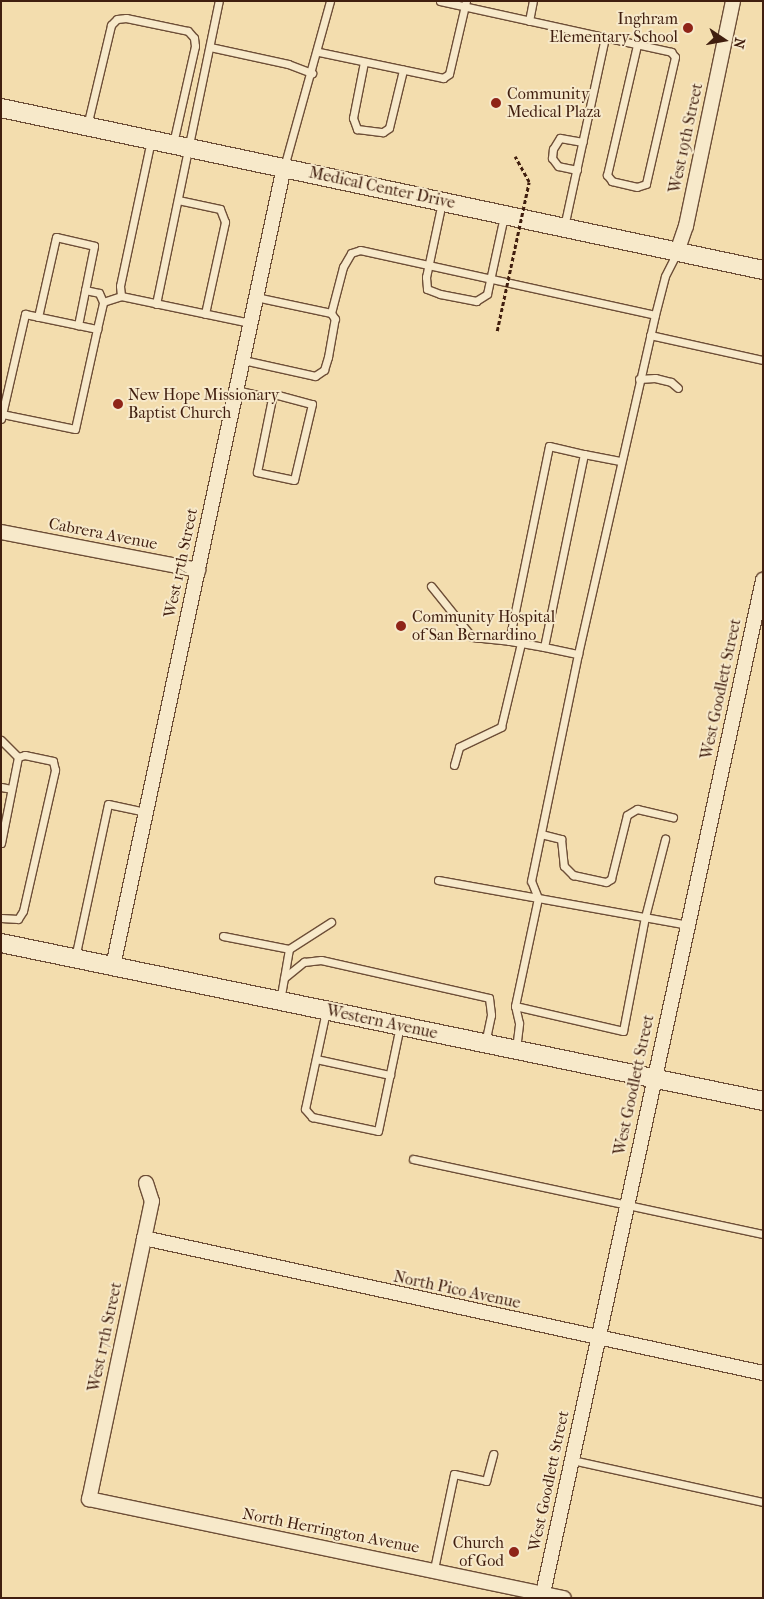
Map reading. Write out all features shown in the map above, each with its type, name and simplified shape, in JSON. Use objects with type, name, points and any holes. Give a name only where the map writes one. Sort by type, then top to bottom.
[{"type":"street","name":"West 19th Street","points":[[677,252],[686,226],[733,1]]},
{"type":"street","name":"Medical Center Drive","points":[[1,108],[763,270]]},
{"type":"street","name":"West 17th Street","points":[[113,966],[284,167]]},
{"type":"street","name":"Cabrera Avenue","points":[[1,532],[198,570]]},
{"type":"street","name":"West Goodlett Street","points":[[542,1595],[627,1206],[652,1078],[763,580]]},
{"type":"street","name":"Western Avenue","points":[[1,943],[763,1101]]},
{"type":"street","name":"West 17th Street","points":[[89,1499],[152,1201],[146,1183]]},
{"type":"street","name":"North Pico Avenue","points":[[144,1238],[763,1374]]},
{"type":"street","name":"North Herrington Avenue","points":[[89,1499],[434,1569],[542,1595],[564,1598]]},
{"type":"lane","points":[[181,146],[210,47],[219,1]]},
{"type":"lane","points":[[284,167],[319,52],[330,1]]},
{"type":"lane","points":[[440,1],[465,4],[529,21],[671,52],[675,57],[646,184],[637,188],[612,181],[608,175],[637,45]]},
{"type":"lane","points":[[529,21],[533,1]]},
{"type":"lane","points":[[319,52],[443,78],[449,74],[465,4]]},
{"type":"lane","points":[[87,126],[111,25],[126,18],[188,31],[194,38],[195,46],[181,146],[178,200],[156,304]]},
{"type":"lane","points":[[564,227],[606,38]]},
{"type":"lane","points":[[210,47],[288,64],[312,73]]},
{"type":"lane","points":[[364,62],[354,118],[357,129],[383,132],[389,128],[403,70]]},
{"type":"lane","points":[[577,170],[558,166],[552,158],[553,149],[560,138],[583,142]]},
{"type":"lane","points":[[121,296],[120,286],[152,140]]},
{"type":"lane","points":[[178,200],[220,209],[225,222],[205,314]]},
{"type":"lane","points":[[442,202],[428,266],[427,288],[440,294],[476,300],[487,294],[505,214]]},
{"type":"lane","points":[[38,317],[56,237],[94,246],[78,325]]},
{"type":"lane","points":[[331,313],[343,267],[350,253],[360,250],[655,315]]},
{"type":"lane","points":[[516,1050],[519,1023],[515,1006],[538,898],[531,882],[620,461],[643,380],[650,335],[665,276],[677,252]]},
{"type":"lane","points":[[85,290],[99,293],[103,302],[75,429],[2,417],[25,314],[97,329]]},
{"type":"lane","points":[[103,302],[121,296],[250,323]]},
{"type":"lane","points":[[243,360],[319,375],[328,357],[335,319],[331,313],[256,297]]},
{"type":"lane","points":[[650,335],[763,360]]},
{"type":"lane","points":[[643,380],[655,378],[671,382],[678,388]]},
{"type":"lane","points":[[236,390],[272,398]]},
{"type":"lane","points":[[274,394],[312,404],[294,480],[256,472],[272,398],[274,394]]},
{"type":"lane","points":[[509,641],[549,446],[620,461]]},
{"type":"lane","points":[[544,647],[584,454]]},
{"type":"lane","points":[[431,586],[472,637],[509,641],[578,654]]},
{"type":"lane","points":[[454,765],[459,747],[500,727],[521,643]]},
{"type":"lane","points":[[1,740],[18,757]]},
{"type":"lane","points":[[1,918],[18,919],[23,911],[55,770],[52,761],[25,755],[18,757]]},
{"type":"lane","points":[[1,843],[18,757]]},
{"type":"lane","points":[[1,787],[11,789]]},
{"type":"lane","points":[[75,958],[108,804],[146,812]]},
{"type":"lane","points":[[541,834],[561,839],[564,866],[573,875],[606,882],[611,879],[627,815],[637,809],[673,817]]},
{"type":"lane","points":[[515,1006],[623,1031],[645,917],[665,839]]},
{"type":"lane","points":[[438,880],[687,925]]},
{"type":"lane","points":[[223,936],[289,949],[331,922]]},
{"type":"lane","points":[[280,1001],[289,949]]},
{"type":"lane","points":[[284,978],[304,962],[320,960],[489,998],[490,1015],[485,1043]]},
{"type":"lane","points":[[326,1010],[305,1109],[312,1117],[378,1131],[400,1026]]},
{"type":"lane","points":[[316,1059],[390,1075]]},
{"type":"lane","points":[[414,1160],[763,1234]]},
{"type":"lane","points":[[434,1569],[454,1474],[486,1481],[493,1454]]},
{"type":"lane","points":[[572,1460],[763,1502]]},
{"type":"path","points":[[496,331],[529,182],[515,157]]},
{"type":"place","name":"Inghram Elementary School","points":[[688,28]]},
{"type":"place","name":"Community Medical Plaza","points":[[496,103]]},
{"type":"place","name":"New Hope Missionary Baptist Church","points":[[118,404]]},
{"type":"place","name":"Community Hospital of San Bernardino","points":[[401,626]]},
{"type":"place","name":"Church of God","points":[[514,1552]]}]
